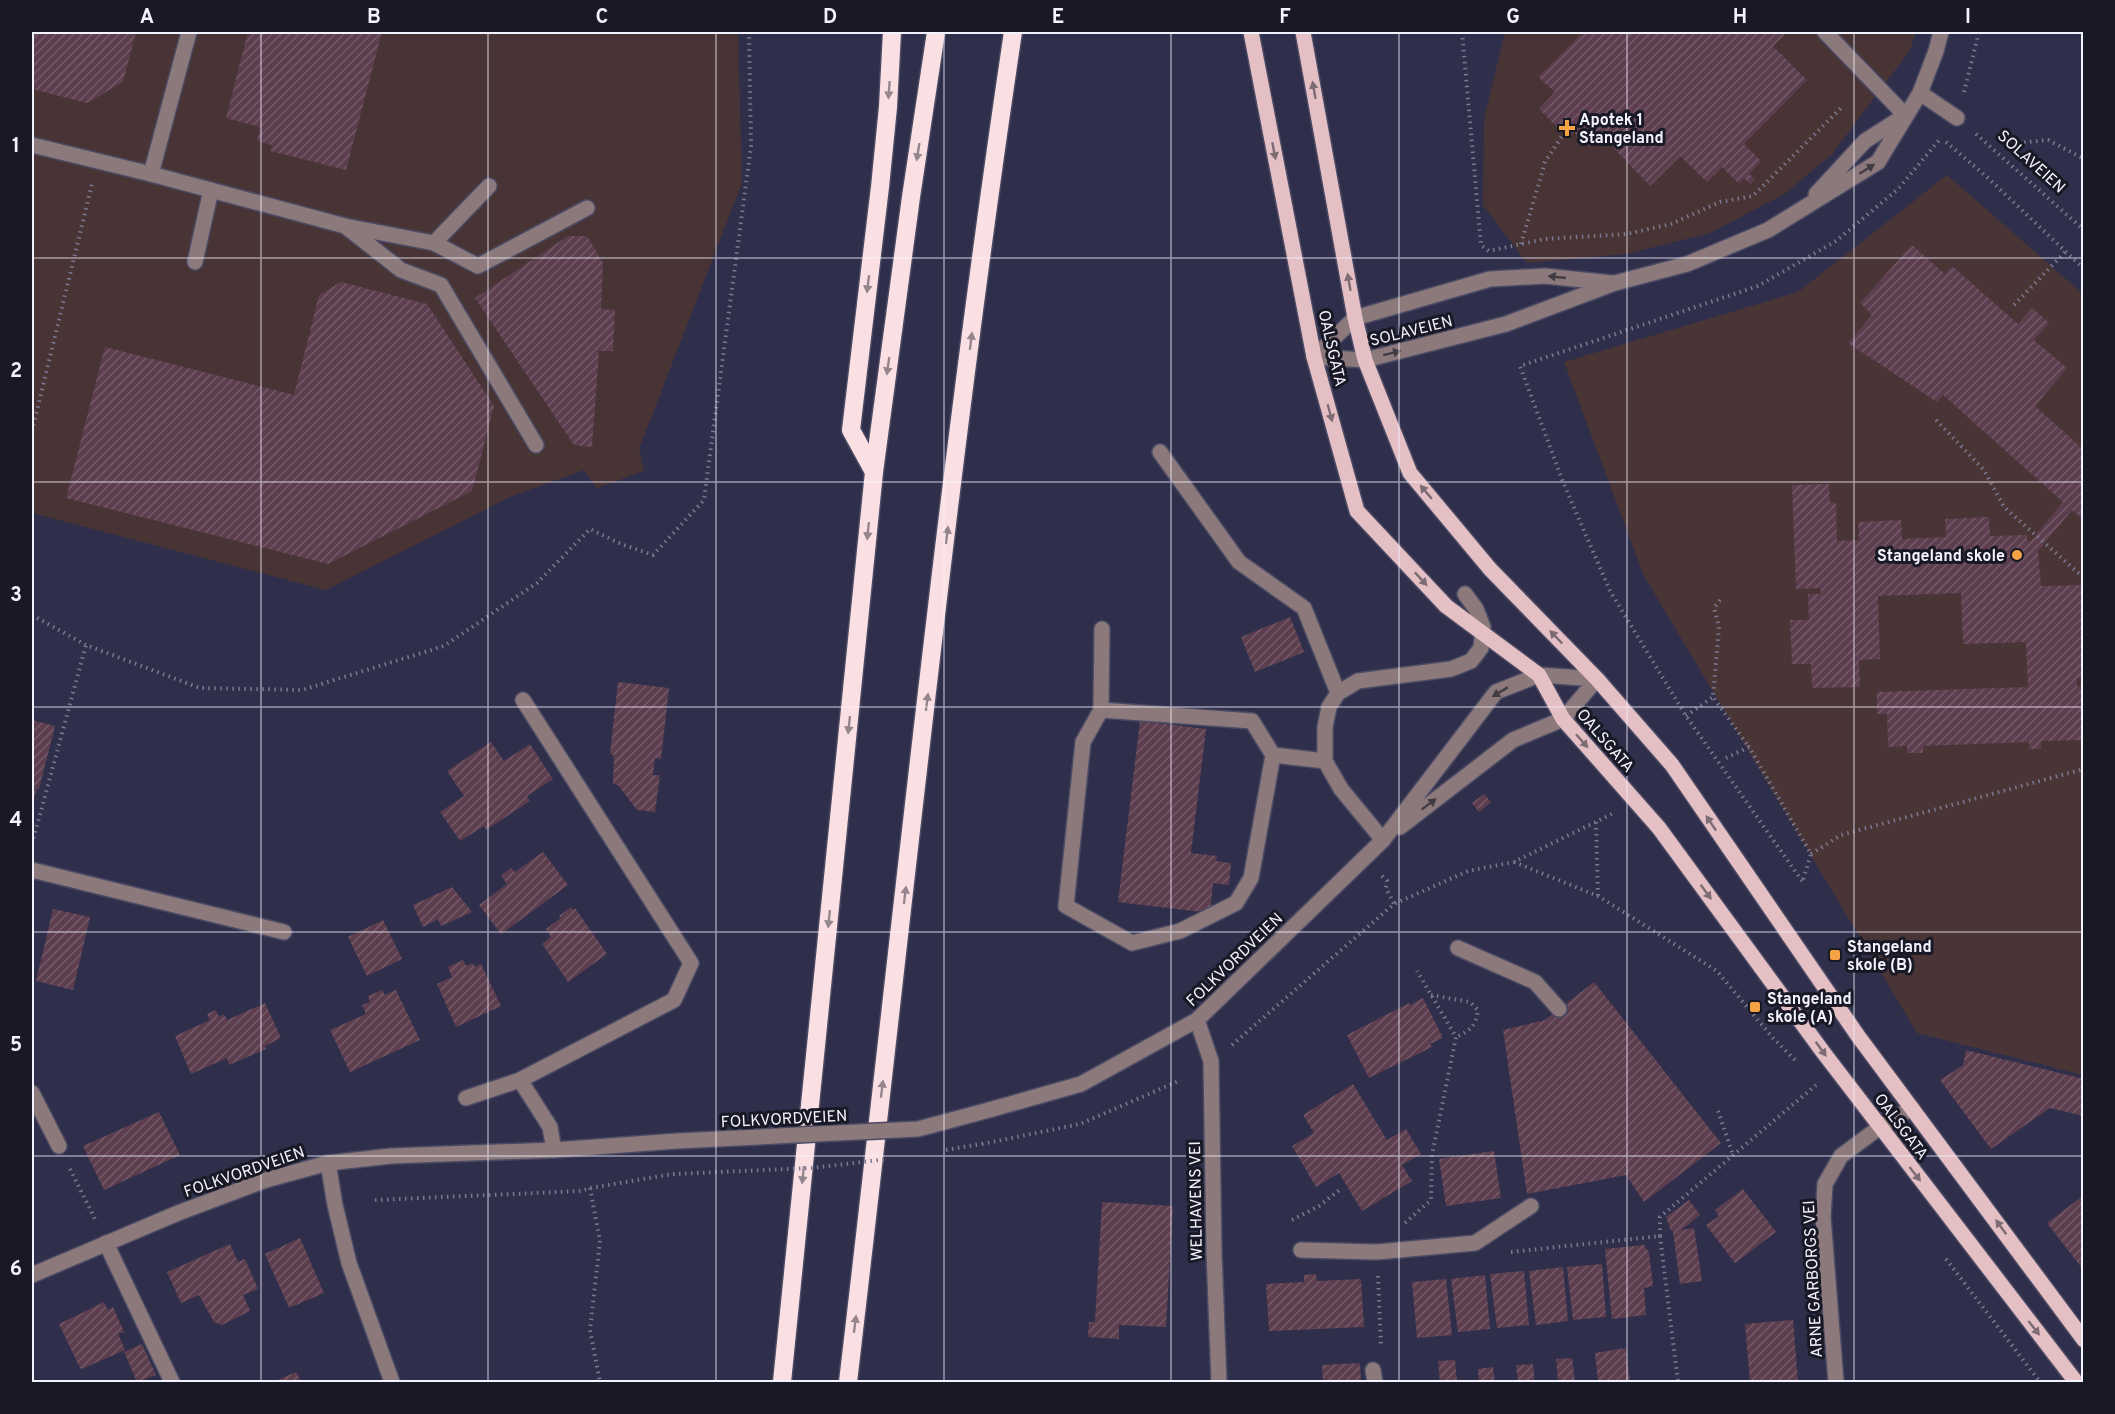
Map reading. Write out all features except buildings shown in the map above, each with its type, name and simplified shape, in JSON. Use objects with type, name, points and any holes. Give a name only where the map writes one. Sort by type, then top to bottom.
[{"type":"highway","points":[[874,472],[851,430],[881,176],[892,32]]},
{"type":"highway","points":[[782,1383],[874,472],[909,208],[936,32]]},
{"type":"highway","points":[[848,1383],[940,593],[991,180],[1013,32]]},
{"type":"highway","points":[[991,180],[1026,32]]},
{"type":"main road","name":"OALSGATA","points":[[1251,32],[1314,357],[1357,511],[1446,606],[1539,675],[1563,719],[1659,828],[1880,1127],[2076,1383]]},
{"type":"main road","name":"OALSGATA","points":[[1303,32],[1355,318],[1365,360],[1410,473],[1490,569],[1597,680],[1672,765],[1824,987],[2084,1340]]},
{"type":"street","points":[[151,174],[189,32]]},
{"type":"street","points":[[1825,32],[1905,115]]},
{"type":"street","name":"SOLAVEIEN","points":[[1314,357],[1365,360],[1506,324],[1615,283],[1687,264],[1768,230],[1878,162],[1920,93],[1941,32]]},
{"type":"street","points":[[1920,93],[1957,118]]},
{"type":"street","name":"SOLAVEIEN","points":[[1800,211],[1865,141],[1905,115]]},
{"type":"street","points":[[32,145],[345,226],[434,243],[478,266],[587,208]]},
{"type":"street","points":[[434,243],[489,186]]},
{"type":"street","points":[[195,262],[211,190]]},
{"type":"street","points":[[345,226],[401,270],[441,285],[536,445]]},
{"type":"street","name":"SOLAVEIEN","points":[[1314,357],[1355,318],[1490,279],[1545,276],[1615,283]]},
{"type":"street","points":[[1160,452],[1239,562],[1304,608],[1338,693]]},
{"type":"street","points":[[1383,840],[1341,789],[1325,761],[1325,727],[1329,707],[1338,693],[1358,681],[1451,669],[1471,661],[1481,648],[1483,627],[1476,609],[1466,594]]},
{"type":"street","points":[[1101,710],[1252,721],[1273,755],[1251,878],[1236,903],[1180,931],[1132,943],[1066,906],[1083,742],[1101,710],[1102,629]]},
{"type":"street","name":"FOLKVORDVEIEN","points":[[1383,840],[1496,692],[1539,675],[1597,680]]},
{"type":"street","name":"FOLKVORDVEIEN","points":[[32,1275],[266,1179],[328,1163],[391,1156],[554,1150],[918,1129],[1081,1084],[1197,1020],[1383,840],[1513,740],[1563,719],[1597,680]]},
{"type":"street","points":[[466,1098],[520,1080],[674,1000],[691,963],[523,700]]},
{"type":"street","points":[[1273,755],[1325,761]]},
{"type":"street","points":[[32,870],[285,932]]},
{"type":"street","points":[[1458,948],[1535,982],[1559,1009]]},
{"type":"street","name":"WELHAVENS VEI","points":[[1197,1020],[1211,1061],[1214,1252],[1220,1383]]},
{"type":"street","points":[[520,1080],[550,1127],[554,1150]]},
{"type":"street","points":[[32,1093],[59,1146]]},
{"type":"street","name":"ARNE GARBORGS VEI","points":[[1836,1383],[1823,1217],[1825,1184],[1841,1156],[1912,1107]]},
{"type":"street","points":[[328,1163],[334,1205],[349,1263],[392,1383]]},
{"type":"street","points":[[1301,1250],[1377,1252],[1475,1243],[1531,1206]]},
{"type":"street","points":[[106,1243],[172,1383]]},
{"type":"path","points":[[32,615],[86,645],[200,688],[302,690],[444,646],[537,583],[590,528],[621,544],[653,555],[704,500],[751,146],[749,32]]},
{"type":"path","points":[[1979,32],[1957,118],[1898,189],[1836,241],[1758,286],[1520,366],[1563,482],[1610,591],[1686,716],[1802,880],[1811,854],[1841,836],[2084,769]]},
{"type":"path","points":[[1464,33],[1481,245],[1489,250],[1545,239],[1627,234],[1671,224],[1720,202],[1753,196],[1842,107]]},
{"type":"path","name":"SOLAVEIEN","points":[[1957,118],[2084,230]]},
{"type":"path","points":[[1521,244],[1545,162],[1564,134]]},
{"type":"path","points":[[1941,138],[1987,177],[2084,269]]},
{"type":"path","points":[[2018,142],[2048,140],[2084,159]]},
{"type":"path","points":[[32,431],[98,162]]},
{"type":"path","points":[[2014,305],[2065,252]]},
{"type":"path","points":[[1936,420],[1984,470],[2004,507],[2084,578]]},
{"type":"path","points":[[1720,600],[1714,608],[1719,627],[1713,697],[1749,747],[1811,854]]},
{"type":"path","points":[[32,845],[86,645]]},
{"type":"path","points":[[1686,716],[1713,697]]},
{"type":"path","points":[[1726,758],[1749,747]]},
{"type":"path","points":[[1232,1045],[1394,904],[1468,871],[1514,862],[1616,813]]},
{"type":"path","points":[[1596,822],[1598,896]]},
{"type":"path","points":[[1514,862],[1598,896],[1717,971],[1772,1037],[1803,1068]]},
{"type":"path","points":[[1378,873],[1387,882],[1386,888],[1394,904]]},
{"type":"path","points":[[1374,1376],[1381,1347],[1377,1252],[1431,1200],[1432,1155],[1455,1037],[1418,971]]},
{"type":"path","points":[[1431,995],[1470,1002],[1478,1010],[1476,1022],[1470,1031],[1455,1037]]},
{"type":"path","points":[[1678,1383],[1660,1236],[1660,1217],[1818,1083],[1810,1076]]},
{"type":"path","points":[[938,1152],[1080,1124],[1181,1080]]},
{"type":"path","points":[[1719,1111],[1733,1155]]},
{"type":"path","points":[[59,1146],[106,1243]]},
{"type":"path","points":[[375,1200],[581,1191],[673,1174],[812,1168],[892,1158]]},
{"type":"path","points":[[590,1188],[600,1241],[590,1330],[600,1383]]},
{"type":"path","points":[[1292,1220],[1319,1206],[1342,1188]]},
{"type":"path","points":[[1475,1243],[1509,1252],[1660,1236]]},
{"type":"shaded area","points":[[32,32],[738,32],[742,183],[639,449],[644,471],[597,488],[584,470],[512,496],[326,590],[32,513]]},
{"type":"shaded area","points":[[1505,32],[1916,32],[1910,50],[1833,153],[1786,193],[1710,233],[1626,254],[1527,263],[1483,205],[1484,119]]},
{"type":"shaded area","points":[[1947,175],[2083,294],[2083,1075],[1917,1033],[1644,576],[1564,362],[1798,292]]},
{"type":"place","name":"Apotek 1 Stangeland","points":[[1567,128]]},
{"type":"place","name":"Stangeland skole","points":[[2017,555]]},
{"type":"place","name":"Stangeland skole (B)","points":[[1835,955]]},
{"type":"place","name":"Stangeland skole (A)","points":[[1755,1007]]}]
